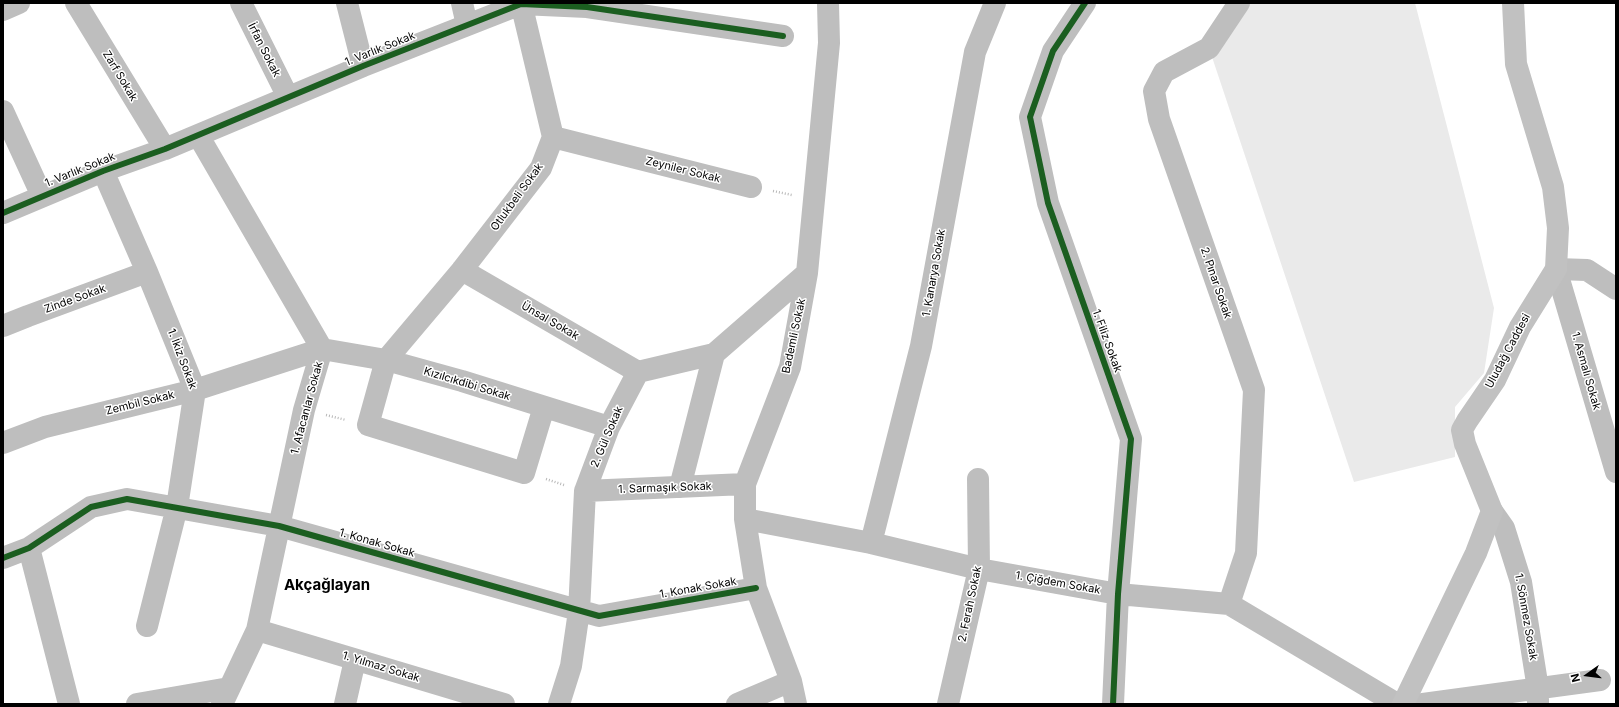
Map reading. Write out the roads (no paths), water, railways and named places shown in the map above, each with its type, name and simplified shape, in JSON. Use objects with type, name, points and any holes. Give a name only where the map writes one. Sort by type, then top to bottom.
[{"type":"main road","name":"Uludağ Caddesi","points":[[1492,511],[1465,444],[1462,430],[1466,421],[1494,380],[1520,327],[1556,269],[1558,228],[1552,187],[1516,64],[1512,3]]},
{"type":"main road","points":[[1403,704],[1476,552],[1492,511]]},
{"type":"street","points":[[3,10],[19,3]]},
{"type":"street","name":"Zarf Sokak","points":[[76,3],[165,148]]},
{"type":"street","name":"İrfan Sokak","points":[[241,3],[288,97]]},
{"type":"street","points":[[347,3],[363,66]]},
{"type":"street","points":[[462,3],[467,25]]},
{"type":"street","name":"Bademli Sokak","points":[[796,704],[791,681],[756,588],[746,519],[745,484],[790,367],[807,273],[829,43],[828,3]]},
{"type":"street","name":"1. Kanarya Sokak","points":[[871,543],[921,346],[975,52],[995,3]]},
{"type":"street","name":"1. Filiz Sokak","points":[[1085,3],[1053,51],[1030,117],[1048,203],[1131,439],[1118,594],[1113,704]]},
{"type":"street","name":"2. Pınar Sokak","points":[[1229,604],[1246,554],[1254,390],[1159,119],[1154,91],[1164,72],[1209,48],[1239,3]]},
{"type":"street","points":[[521,4],[552,137]]},
{"type":"street","name":"1. Varlık Sokak","points":[[3,213],[103,171],[198,135],[363,66],[521,4],[588,5],[783,36]]},
{"type":"street","points":[[3,111],[42,196]]},
{"type":"street","name":"1. Afacanlar Sokak","points":[[198,135],[322,349],[304,410],[257,630],[225,696]]},
{"type":"street","name":"Zeyniler Sokak","points":[[552,137],[751,187]]},
{"type":"street","name":"Otlukbeli Sokak","points":[[386,360],[462,270],[541,168],[552,137]]},
{"type":"street","name":"1. İkiz Sokak","points":[[103,171],[147,272],[195,390],[177,507],[147,626]]},
{"type":"street","points":[[1556,269],[1587,270],[1616,289]]},
{"type":"street","name":"1. Asmalı Sokak","points":[[1556,269],[1616,472]]},
{"type":"street","name":"Ünsal Sokak","points":[[462,270],[638,372]]},
{"type":"street","name":"Zinde Sokak","points":[[3,326],[147,272]]},
{"type":"street","points":[[638,372],[714,354],[807,273]]},
{"type":"street","name":"Kızılcıkdibi Sokak","points":[[322,349],[386,360],[609,427]]},
{"type":"street","name":"Zembil Sokak","points":[[3,443],[44,426],[195,390],[322,349]]},
{"type":"street","points":[[680,487],[714,354]]},
{"type":"street","points":[[386,360],[368,425],[524,472],[544,407]]},
{"type":"street","name":"2. Gül Sokak","points":[[559,704],[571,666],[579,610],[585,491],[609,427],[638,372]]},
{"type":"street","name":"2. Ferah Sokak","points":[[948,704],[979,569],[978,479]]},
{"type":"street","name":"1. Sarmaşık Sokak","points":[[585,491],[745,484]]},
{"type":"street","name":"1. Konak Sokak","points":[[3,558],[29,548],[91,507],[127,498],[279,526],[599,616],[756,588]]},
{"type":"street","name":"1. Sönmez Sokak","points":[[1492,511],[1504,528],[1521,582],[1538,696]]},
{"type":"street","name":"1. Çiğdem Sokak","points":[[746,519],[871,543],[979,569],[1118,594],[1229,604],[1397,704]]},
{"type":"street","points":[[29,548],[69,704]]},
{"type":"street","name":"1. Yılmaz Sokak","points":[[257,630],[504,704]]},
{"type":"street","points":[[345,704],[355,660]]},
{"type":"street","points":[[1423,704],[1538,696],[1600,680]]},
{"type":"street","points":[[736,704],[791,681]]},
{"type":"street","points":[[136,704],[225,696]]},
{"type":"district","name":"Akçağlayan","points":[[327,585]]}]
